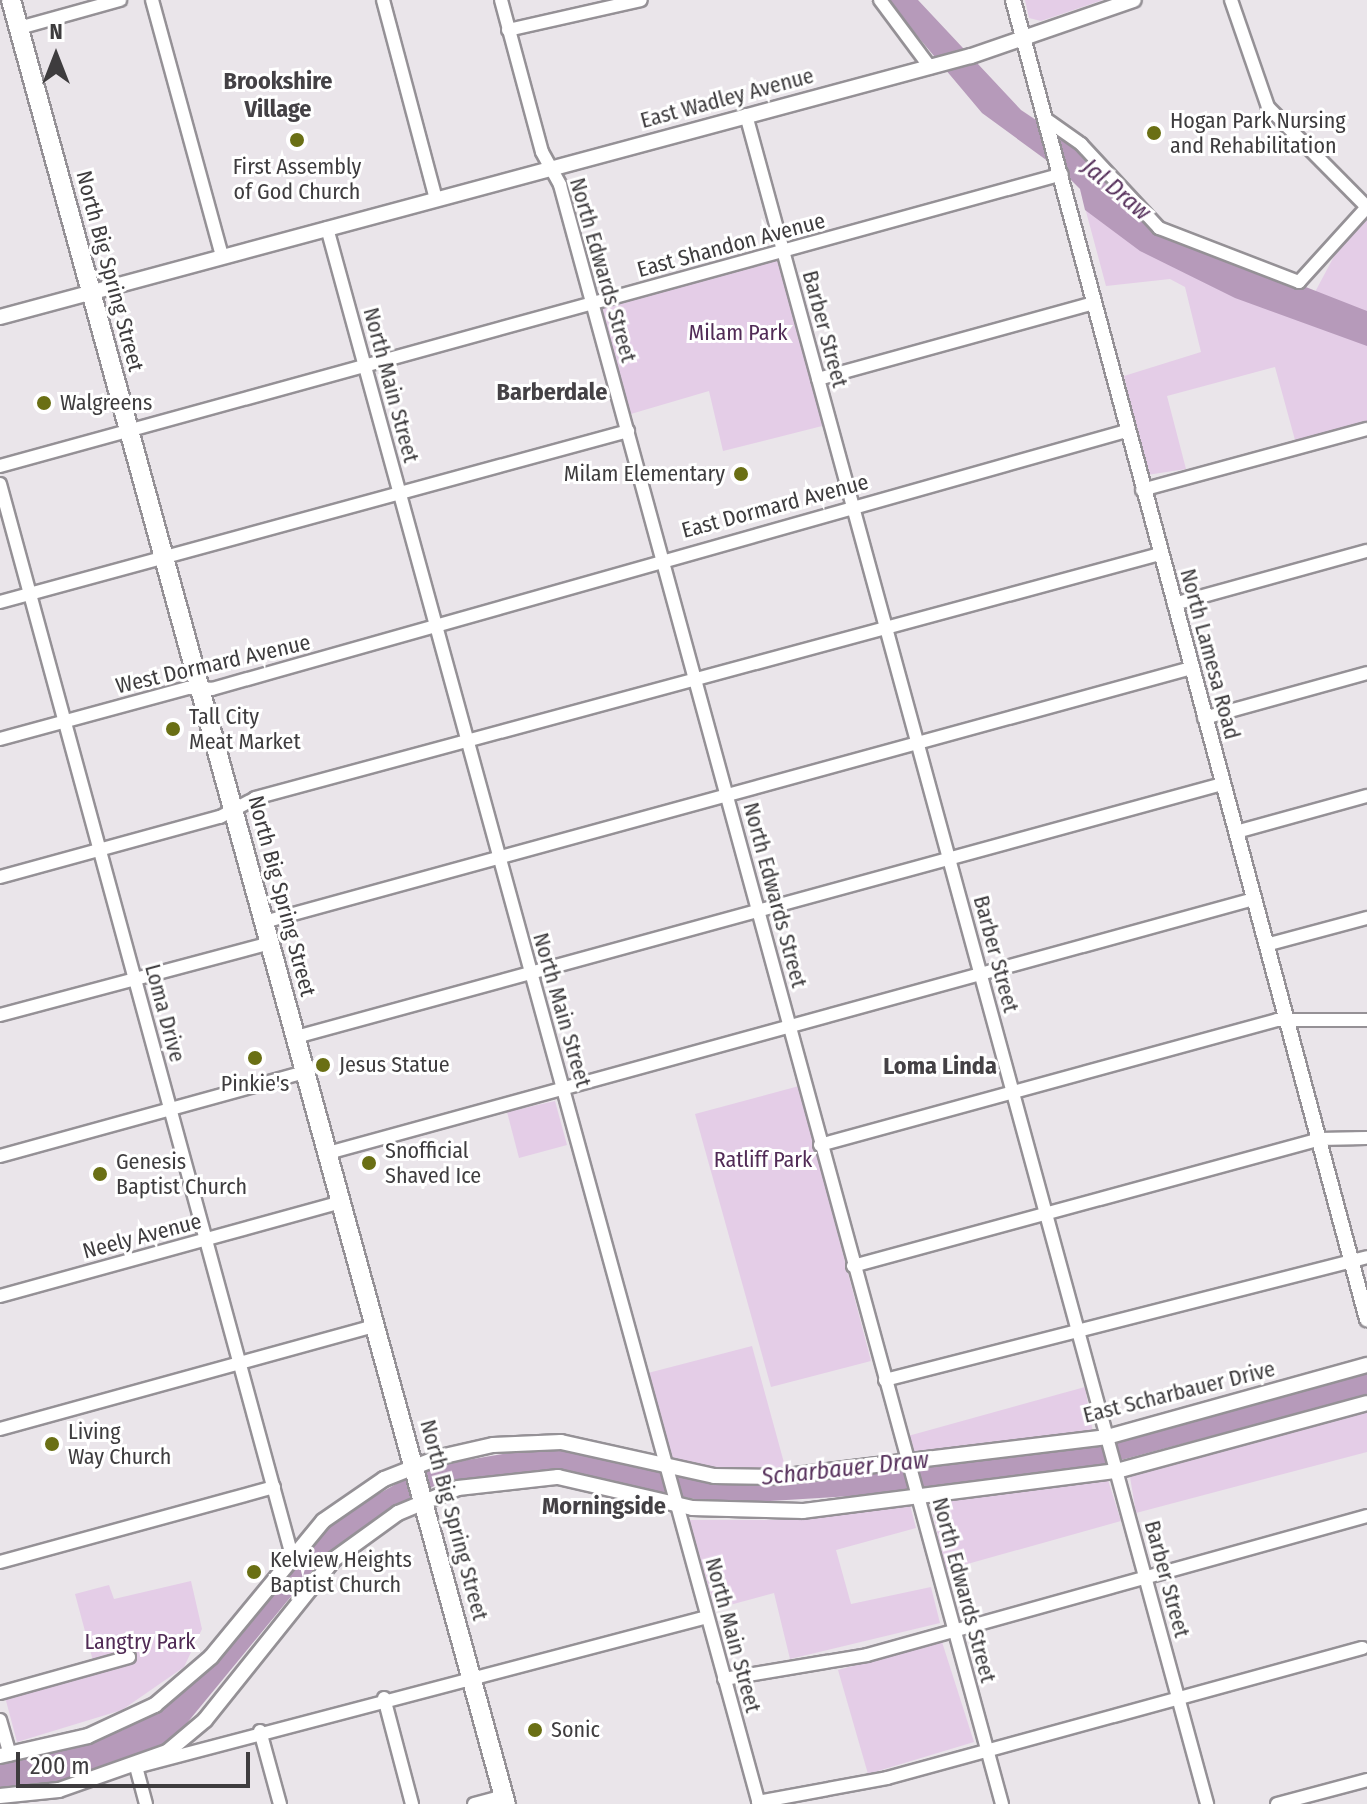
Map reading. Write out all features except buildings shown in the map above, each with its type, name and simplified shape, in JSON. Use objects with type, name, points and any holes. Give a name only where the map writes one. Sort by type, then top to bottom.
[{"type":"highway","name":"North Big Spring Street","points":[[11,0],[505,1800]]},
{"type":"main road","name":"North Lamesa Road","points":[[1013,0],[1062,174],[1091,304],[1367,1319]]},
{"type":"main road","name":"East Wadley Avenue","points":[[0,317],[971,56],[1134,0]]},
{"type":"main road","name":"East Scharbauer Drive","points":[[5,1755],[88,1736],[158,1702],[211,1657],[291,1552],[356,1496],[414,1466],[533,1441],[745,1478],[908,1461],[1107,1437],[1367,1365]]},
{"type":"main road","points":[[0,1796],[59,1790],[136,1767],[205,1720],[333,1560],[423,1500],[484,1481],[542,1476],[677,1505],[770,1513],[1117,1471],[1367,1403]]},
{"type":"street","points":[[19,28],[120,0]]},
{"type":"street","points":[[152,0],[222,256]]},
{"type":"street","points":[[383,0],[436,199]]},
{"type":"street","name":"North Edwards Street","points":[[501,0],[593,304],[1002,1804]]},
{"type":"street","points":[[508,30],[641,0]]},
{"type":"street","points":[[880,0],[930,67]]},
{"type":"street","points":[[1047,120],[1081,144],[1159,228],[1299,282],[1367,207],[1268,107],[1231,0]]},
{"type":"street","name":"Barber Street","points":[[746,115],[1207,1804]]},
{"type":"street","name":"East Shandon Avenue","points":[[0,466],[1062,174]]},
{"type":"street","name":"North Main Street","points":[[327,228],[758,1803]]},
{"type":"street","points":[[818,379],[1091,304]]},
{"type":"street","points":[[1142,490],[1367,429]]},
{"type":"street","points":[[0,602],[628,431]]},
{"type":"street","name":"East Dormard Avenue","points":[[436,627],[662,558],[1126,431]]},
{"type":"street","name":"Loma Drive","points":[[0,484],[291,1552]]},
{"type":"street","points":[[1174,604],[1367,551]]},
{"type":"street","points":[[0,877],[234,810],[255,798],[1160,554]]},
{"type":"street","name":"West Dormard Avenue","points":[[0,739],[436,627]]},
{"type":"street","points":[[264,922],[1191,668]]},
{"type":"street","points":[[1204,718],[1367,673]]},
{"type":"street","points":[[296,1037],[1222,784]]},
{"type":"street","points":[[1236,832],[1367,796]]},
{"type":"street","points":[[328,1153],[1254,899]]},
{"type":"street","points":[[1266,945],[1367,918]]},
{"type":"street","points":[[0,1015],[270,943]]},
{"type":"street","points":[[820,1145],[1286,1018],[1367,1020]]},
{"type":"street","points":[[0,1156],[306,1072]]},
{"type":"street","points":[[853,1266],[1319,1139],[1367,1138]]},
{"type":"street","name":"Neely Avenue","points":[[0,1296],[341,1202]]},
{"type":"street","points":[[885,1380],[1350,1258],[1367,1257]]},
{"type":"street","points":[[0,1429],[375,1326]]},
{"type":"street","points":[[0,1562],[274,1487]]},
{"type":"street","points":[[724,1679],[819,1666],[1367,1516]]},
{"type":"street","points":[[146,1804],[136,1767],[384,1698],[707,1617]]},
{"type":"street","points":[[758,1803],[986,1750],[1363,1648]]},
{"type":"street","points":[[0,1693],[129,1657]]},
{"type":"street","points":[[384,1698],[412,1804]]},
{"type":"street","points":[[0,1720],[5,1755]]},
{"type":"street","points":[[260,1731],[280,1804]]},
{"type":"street","points":[[1277,1804],[1367,1780]]},
{"type":"street","points":[[474,1804],[505,1800]]},
{"type":"green space","points":[[1025,0],[1103,0],[1041,21],[1029,18]]},
{"type":"green space","points":[[1082,155],[1153,227],[1315,292],[1339,247],[1367,220],[1367,421],[1295,440],[1275,367],[1167,396],[1186,469],[1147,475],[1124,376],[1201,352],[1185,287],[1170,279],[1106,286],[1080,189]]},
{"type":"green space","name":"Milam Park","points":[[783,252],[830,424],[723,451],[709,391],[624,416],[593,304]]},
{"type":"green space","name":"Ratliff Park","points":[[799,1086],[871,1361],[771,1387],[695,1114]]},
{"type":"green space","points":[[555,1101],[567,1145],[519,1158],[507,1112]]},
{"type":"green space","points":[[752,1346],[786,1470],[743,1472],[672,1461],[648,1373]]},
{"type":"green space","points":[[1085,1387],[1093,1433],[912,1452],[908,1436]]},
{"type":"green space","points":[[1367,1407],[1367,1452],[1136,1513],[1129,1471]]},
{"type":"green space","points":[[1108,1480],[1121,1521],[946,1570],[930,1502]]},
{"type":"green space","points":[[910,1505],[916,1528],[836,1550],[851,1604],[931,1587],[940,1623],[790,1659],[774,1593],[715,1609],[689,1520],[776,1520]]},
{"type":"green space","name":"Langtry Park","points":[[191,1581],[202,1629],[184,1667],[122,1710],[17,1742],[5,1697],[96,1672],[75,1594],[109,1585],[114,1599]]},
{"type":"green space","points":[[942,1642],[974,1742],[868,1774],[838,1670]]},
{"type":"water","name":"Jal Draw","points":[[887,0],[918,0],[1021,110],[1072,144],[1153,227],[1367,311],[1367,346],[1235,298],[1140,251],[1085,210],[1080,189],[1064,173],[982,113]]},
{"type":"water","points":[[1367,1374],[1367,1395],[1106,1464],[868,1495],[721,1504],[542,1470],[434,1486],[367,1524],[316,1566],[173,1740],[143,1757],[48,1786],[0,1788],[0,1762],[123,1730],[161,1707],[221,1654],[331,1521],[426,1467],[543,1447],[742,1485],[836,1479],[1101,1442]]},
{"type":"place","name":"Hogan Park Nursing and Rehabilitation","points":[[1154,133]]},
{"type":"place","name":"First Assembly of God Church","points":[[297,140]]},
{"type":"place","name":"Walgreens","points":[[44,403]]},
{"type":"place","name":"Milam Elementary","points":[[741,474]]},
{"type":"place","name":"Tall City Meat Market","points":[[173,729]]},
{"type":"place","name":"Pinkie's","points":[[255,1058]]},
{"type":"place","name":"Jesus Statue","points":[[323,1065]]},
{"type":"place","name":"Snofficial Shaved Ice","points":[[369,1163]]},
{"type":"place","name":"Genesis Baptist Church","points":[[100,1174]]},
{"type":"place","name":"Living Way Church","points":[[52,1444]]},
{"type":"place","name":"Kelview Heights Baptist Church","points":[[254,1572]]},
{"type":"place","name":"Sonic","points":[[535,1730]]},
{"type":"district","name":"Brookshire Village","points":[[278,96]]},
{"type":"district","name":"Barberdale","points":[[552,393]]},
{"type":"district","name":"Loma Linda","points":[[940,1067]]},
{"type":"district","name":"Morningside","points":[[604,1507]]},
{"type":"water label","name":"Scharbauer Draw","points":[[845,1469]]}]
